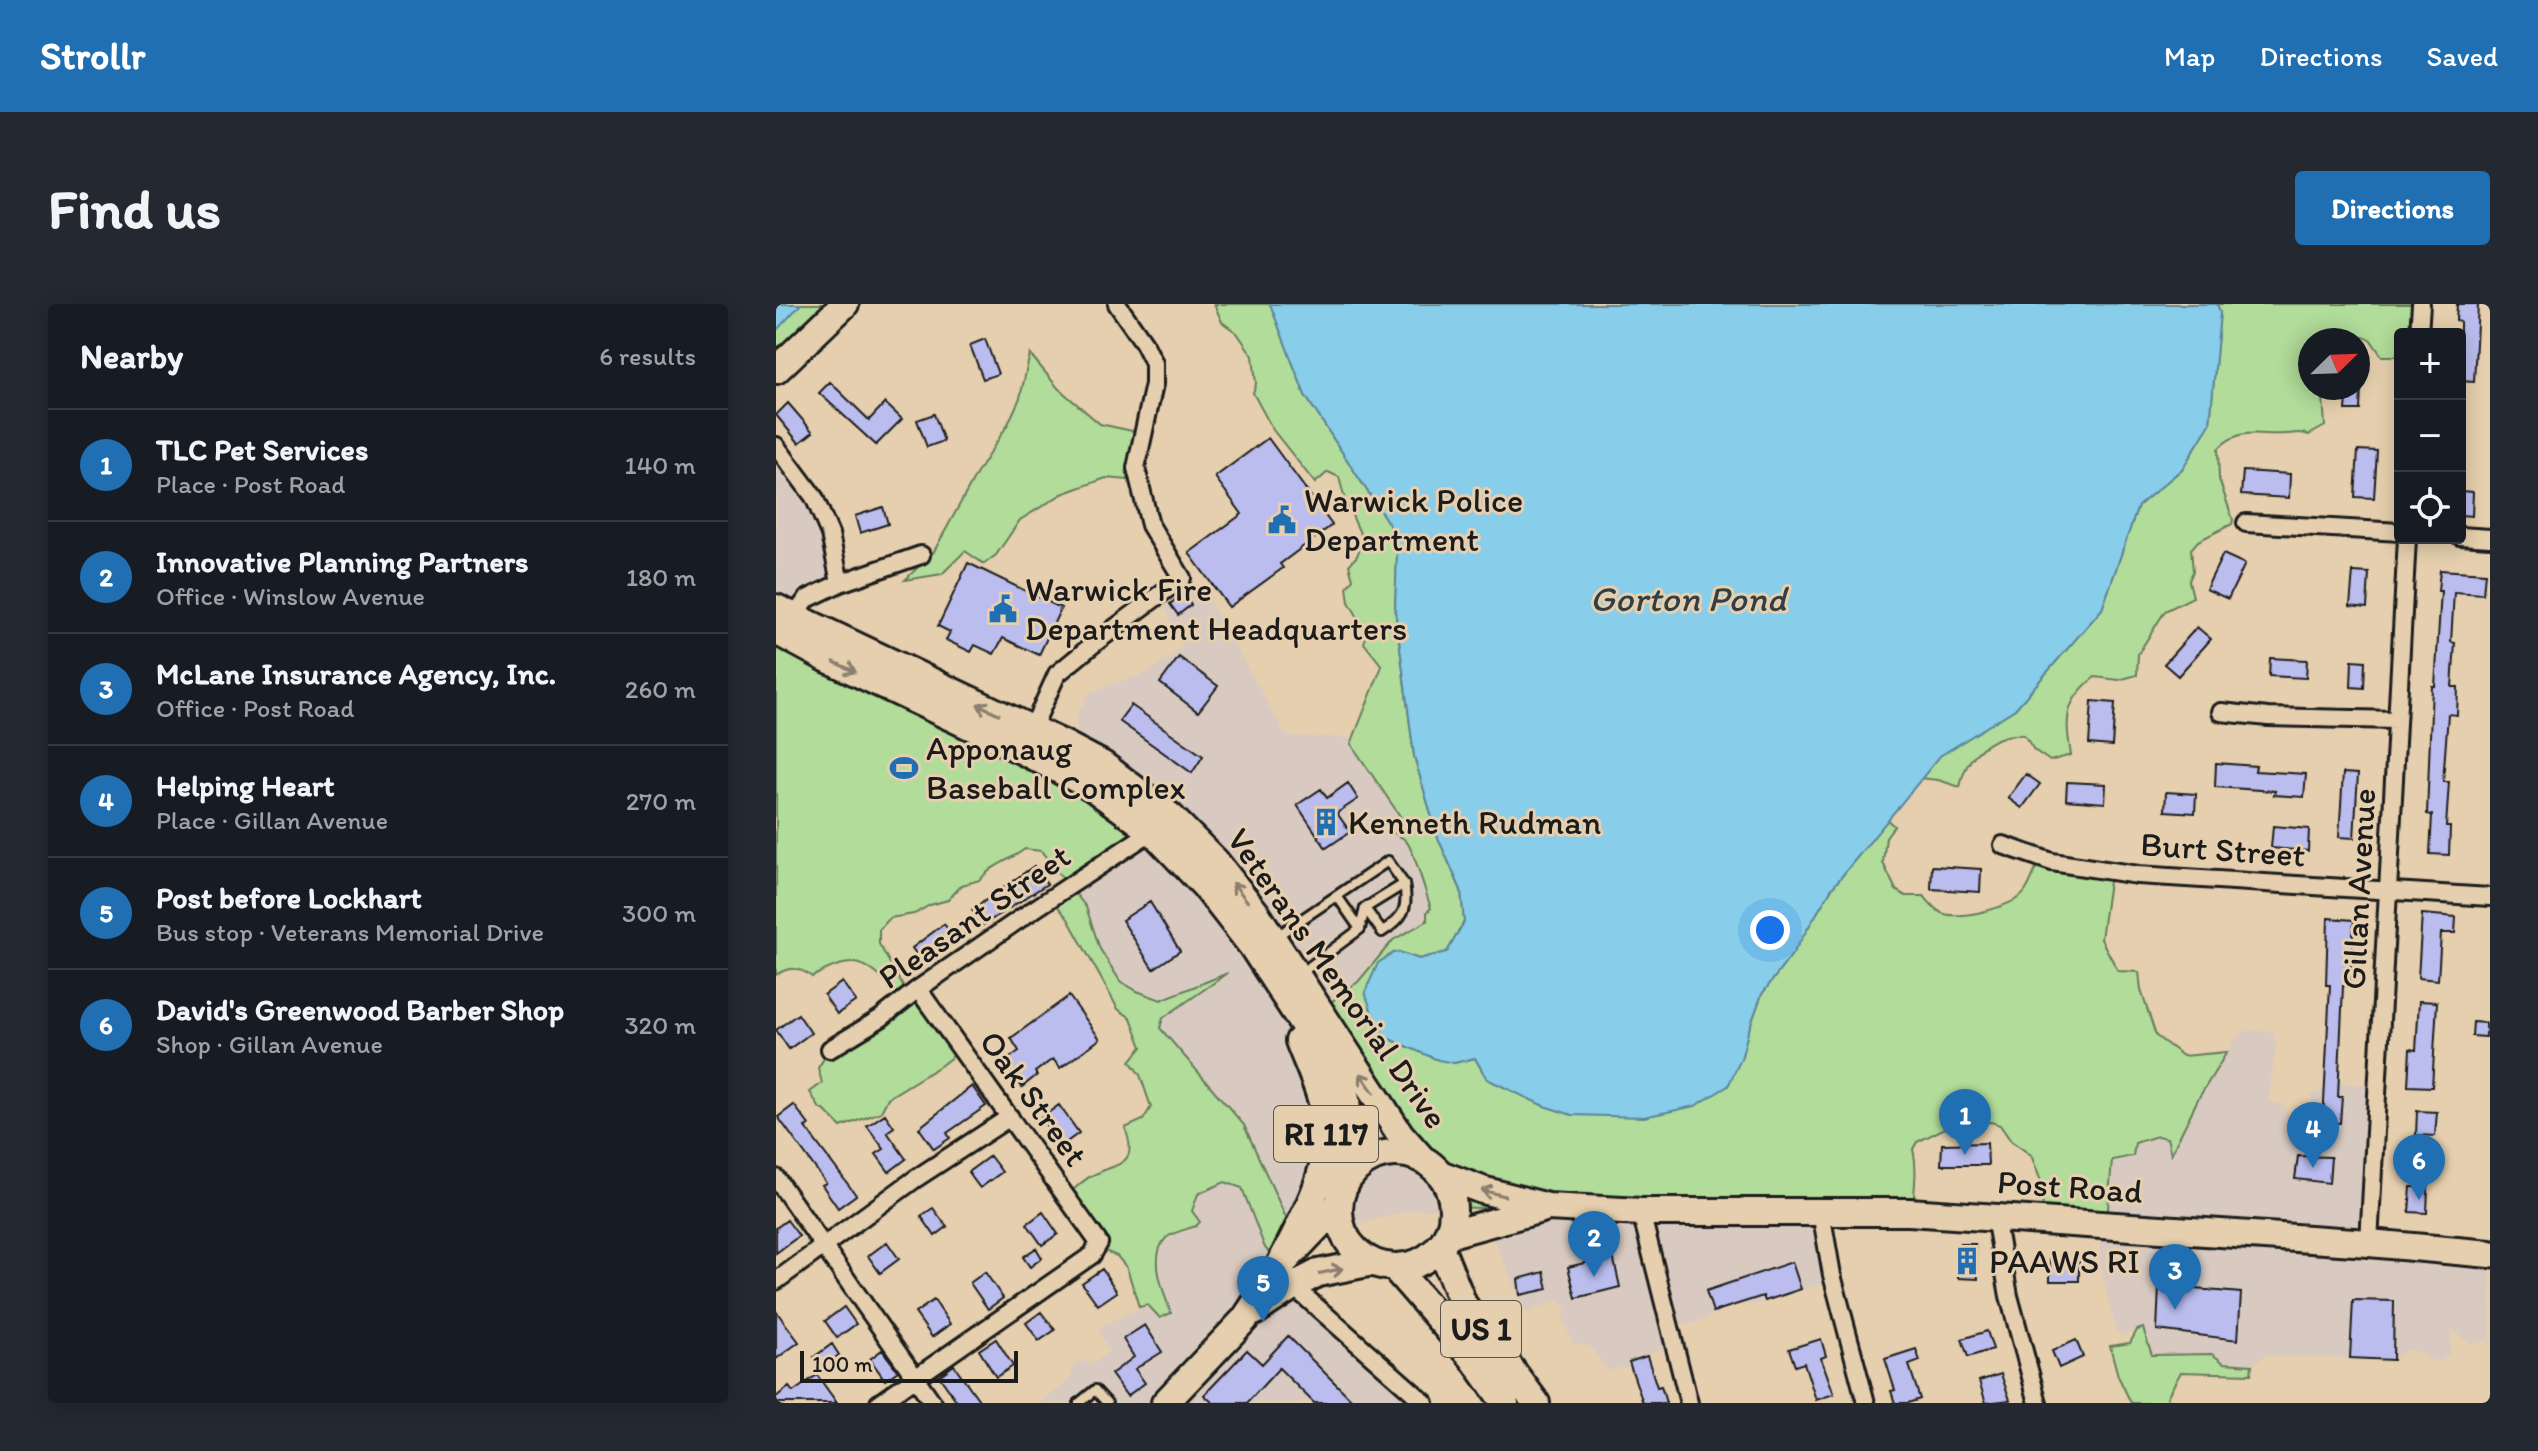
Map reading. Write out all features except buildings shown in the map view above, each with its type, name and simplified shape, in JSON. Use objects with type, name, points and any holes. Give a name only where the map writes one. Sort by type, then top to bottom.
[{"type":"main road","points":[[776,370],[845,304]]},
{"type":"main road","name":"Veterans Memorial Drive","points":[[782,618],[1032,729],[1103,765],[1170,816],[1216,862],[1273,939],[1291,988],[1346,1099],[1349,1141],[1342,1194]]},
{"type":"main road","name":"Veterans Memorial Drive","points":[[782,618],[826,658],[1092,787],[1152,831],[1205,886],[1252,946],[1291,988],[1400,1134],[1431,1167]]},
{"type":"main road","name":"RI 117","points":[[1170,1401],[1286,1276],[1319,1183],[1326,1144],[1326,1118],[1291,988]]},
{"type":"main road","name":"Post Road","points":[[1342,1194],[1355,1170],[1378,1156],[1405,1154],[1482,1190],[1548,1207],[1641,1212],[1909,1212],[2490,1254]]},
{"type":"main road","name":"US 1","points":[[1431,1167],[1449,1188],[1453,1204],[1452,1220],[1443,1241],[1463,1304],[1536,1403]]},
{"type":"main road","points":[[1286,1276],[1342,1194]]},
{"type":"main road","name":"US 1","points":[[1342,1194],[1340,1222],[1347,1239],[1358,1253],[1384,1265],[1473,1358],[1505,1403]]},
{"type":"main road","name":"Post Road","points":[[1384,1265],[1411,1265],[1427,1258],[1443,1241],[1548,1207]]},
{"type":"main road","points":[[1286,1276],[1384,1265]]},
{"type":"street","points":[[1032,729],[1057,674],[1182,578],[1150,525],[1136,468],[1154,384],[1154,363],[1117,304]]},
{"type":"street","points":[[2419,328],[2421,304]]},
{"type":"street","points":[[776,446],[814,497],[835,553],[840,583]]},
{"type":"street","points":[[2246,523],[2394,532]]},
{"type":"street","points":[[2466,536],[2490,538]]},
{"type":"street","name":"Gillan Avenue","points":[[2369,1243],[2407,544]]},
{"type":"street","points":[[782,618],[807,599],[840,583],[921,555]]},
{"type":"street","points":[[2221,712],[2268,717],[2397,720]]},
{"type":"street","name":"Pleasant Street","points":[[830,1049],[881,1018],[918,989],[1152,831]]},
{"type":"street","name":"Burt Street","points":[[2003,845],[2052,862],[2138,875],[2490,897]]},
{"type":"street","name":"Oak Street","points":[[916,1378],[1092,1255],[1099,1243],[918,989]]},
{"type":"street","points":[[776,1281],[915,1179],[1010,1117]]},
{"type":"street","points":[[776,1178],[933,1403]]},
{"type":"street","points":[[1641,1212],[1689,1403]]},
{"type":"street","points":[[1821,1212],[1829,1263],[1866,1403]]},
{"type":"street","points":[[1995,1217],[2009,1296],[2038,1403]]},
{"type":"street","points":[[1286,1276],[1425,1403]]},
{"type":"street","points":[[879,1403],[916,1378]]},
{"type":"lane","points":[[1273,939],[1388,861],[1404,884],[1406,899],[1399,920],[1382,932],[1365,908]]},
{"type":"lane","points":[[1291,988],[1360,929],[1365,908],[1404,884]]},
{"type":"lane","points":[[1337,896],[1360,929]]},
{"type":"lane","points":[[1079,1403],[1095,1390],[1107,1403]]},
{"type":"shaded area","points":[[776,444],[832,537],[831,580],[776,611]]},
{"type":"shaded area","points":[[1202,587],[1286,736],[1352,738],[1351,744],[1402,819],[1414,864],[1426,884],[1431,908],[1427,921],[1393,940],[1358,983],[1341,993],[1396,1117],[1448,1207],[1408,1211],[1362,1223],[1308,1253],[1160,1028],[1163,1018],[1224,975],[1161,1000],[1137,991],[1120,981],[1099,949],[1086,907],[1071,888],[1073,766],[1078,713],[1090,692],[1146,673],[1172,657],[1182,645],[1165,607]]},
{"type":"shaded area","points":[[2254,1030],[2274,1033],[2276,1045],[2268,1101],[2283,1104],[2290,1118],[2304,1123],[2318,1122],[2311,1095],[2338,1083],[2376,1086],[2371,1240],[2490,1254],[2490,1344],[2485,1340],[2473,1344],[2453,1328],[2450,1353],[2441,1361],[2431,1360],[2421,1352],[2406,1350],[2393,1360],[2266,1355],[2252,1365],[2224,1363],[2212,1354],[2152,1355],[2143,1329],[2123,1335],[2116,1331],[2099,1260],[2100,1225],[2107,1221],[2112,1160],[2132,1156],[2135,1143],[2157,1136],[2167,1138],[2172,1153],[2198,1099],[2239,1033]]},
{"type":"shaded area","points":[[1225,1182],[1242,1188],[1265,1248],[1427,1403],[1039,1403],[1068,1381],[1075,1364],[1082,1361],[1092,1364],[1109,1352],[1100,1332],[1102,1325],[1148,1305],[1167,1237],[1197,1226],[1192,1212],[1198,1194]]},
{"type":"shaded area","points":[[1482,1210],[1819,1212],[1832,1281],[1752,1305],[1740,1303],[1698,1322],[1674,1327],[1674,1345],[1637,1358],[1632,1365],[1608,1371],[1589,1345],[1573,1344],[1562,1316],[1568,1309],[1555,1300],[1526,1313]]},
{"type":"green space","points":[[795,304],[845,304],[776,372],[776,318]]},
{"type":"green space","points":[[1214,304],[1270,304],[1305,395],[1390,526],[1397,555],[1395,609],[1414,756],[1438,838],[1461,890],[1464,922],[1447,952],[1419,959],[1399,952],[1454,1063],[1475,1058],[1487,1079],[1544,1106],[1741,1059],[1762,994],[1793,953],[1832,888],[1887,820],[1894,826],[1886,837],[1883,863],[1896,890],[1906,896],[1924,896],[1937,910],[1950,915],[1985,911],[2018,898],[2029,885],[2040,859],[2110,874],[2101,939],[2118,971],[2139,972],[2141,990],[2156,1036],[2183,1056],[2227,1052],[2198,1099],[2171,1154],[2167,1138],[2157,1136],[2135,1143],[2133,1156],[2112,1160],[2107,1221],[2042,1220],[2043,1187],[2031,1155],[2011,1141],[2000,1125],[1991,1122],[1953,1124],[1917,1142],[1913,1149],[1913,1210],[1448,1207],[1396,1117],[1320,1013],[1358,982],[1393,940],[1427,921],[1427,912],[1431,908],[1409,846],[1394,833],[1402,825],[1402,819],[1351,744],[1382,666],[1364,643],[1367,633],[1349,602],[1347,587],[1353,579],[1349,565],[1357,556],[1363,540],[1345,500],[1339,477],[1328,472],[1315,483],[1273,430],[1253,393],[1256,384],[1253,356],[1237,333],[1222,322]]},
{"type":"green space","points":[[2217,304],[2421,304],[2419,328],[2394,328],[2394,356],[2382,356],[2370,339],[2370,328],[2298,328],[2298,400],[2323,400],[2325,426],[2309,435],[2242,435],[2218,449],[2219,479],[2232,524],[2198,541],[2191,549],[2193,571],[2189,581],[2193,597],[2165,611],[2138,654],[2137,675],[2119,680],[2095,677],[2077,694],[2068,721],[2071,755],[2050,761],[2034,750],[2024,735],[2012,735],[1991,742],[1974,756],[1960,787],[1920,778],[1940,755],[2015,709],[2102,609],[2138,506],[2182,469],[2210,424],[2220,312]]},
{"type":"green space","points":[[1030,354],[1058,388],[1100,424],[1142,433],[1139,481],[1106,478],[1062,494],[1020,520],[996,555],[984,564],[965,551],[942,574],[905,580],[919,566],[915,567],[933,553],[1008,424],[1020,398]]},
{"type":"green space","points":[[776,620],[1155,823],[1071,888],[1086,907],[1100,949],[1120,981],[1137,991],[1161,1000],[1228,973],[1163,1018],[1160,1028],[1244,1125],[1292,1231],[1286,1271],[1265,1248],[1242,1188],[1225,1182],[1198,1194],[1192,1211],[1200,1222],[1196,1226],[1169,1236],[1161,1246],[1159,1275],[1171,1313],[1160,1318],[1148,1305],[1139,1307],[1127,1268],[1117,1256],[1100,1249],[1068,1194],[1090,1177],[1119,1164],[1128,1156],[1130,1149],[1125,1128],[1143,1120],[1151,1107],[1140,1075],[1130,1061],[1142,1047],[1131,1018],[1118,1009],[1068,919],[1052,899],[1068,885],[1041,851],[1025,849],[980,880],[962,885],[948,900],[914,914],[890,918],[879,930],[879,944],[908,995],[920,991],[961,1050],[888,1098],[881,1112],[841,1127],[820,1109],[810,1092],[822,1083],[818,1068],[830,1049],[902,999],[871,969],[852,963],[841,964],[812,977],[794,969],[776,975]]},
{"type":"green space","points":[[2143,1328],[2152,1355],[2212,1354],[2224,1363],[2252,1365],[2251,1374],[2181,1372],[2167,1397],[2170,1403],[2131,1403],[2118,1376],[2110,1346],[2130,1343],[2137,1330]]},
{"type":"water","points":[[776,304],[801,304],[776,331]]},
{"type":"water","name":"Gorton Pond","points":[[1270,304],[2217,304],[2220,312],[2210,424],[2182,469],[2138,506],[2102,609],[2015,709],[1940,756],[1832,888],[1793,953],[1762,994],[1741,1059],[1728,1086],[1695,1106],[1644,1117],[1572,1115],[1544,1106],[1487,1079],[1475,1058],[1454,1063],[1438,1060],[1387,1038],[1375,1022],[1365,992],[1378,963],[1399,952],[1419,959],[1447,952],[1464,922],[1461,890],[1438,838],[1414,756],[1395,609],[1397,555],[1390,526],[1305,395]]},
{"type":"place","name":"Warwick Police Department","points":[[1282,520]]},
{"type":"place","name":"Warwick Fire Department Headquarters","points":[[1003,609]]},
{"type":"place","name":"Apponaug Baseball Complex","points":[[904,768]]},
{"type":"place","name":"Kenneth Rudman","points":[[1326,822]]},
{"type":"place","name":"TLC Pet Services","points":[[1965,1155]]},
{"type":"place","name":"Helping Heart","points":[[2313,1168]]},
{"type":"place","name":"David's Greenwood Barber Shop","points":[[2419,1200]]},
{"type":"place","name":"PAAWS RI","points":[[1967,1261]]},
{"type":"place","name":"Innovative Planning Partners","points":[[1594,1277]]},
{"type":"place","name":"McLane Insurance Agency, Inc.","points":[[2175,1310]]},
{"type":"place","name":"Post before Lockhart","points":[[1263,1322]]}]
